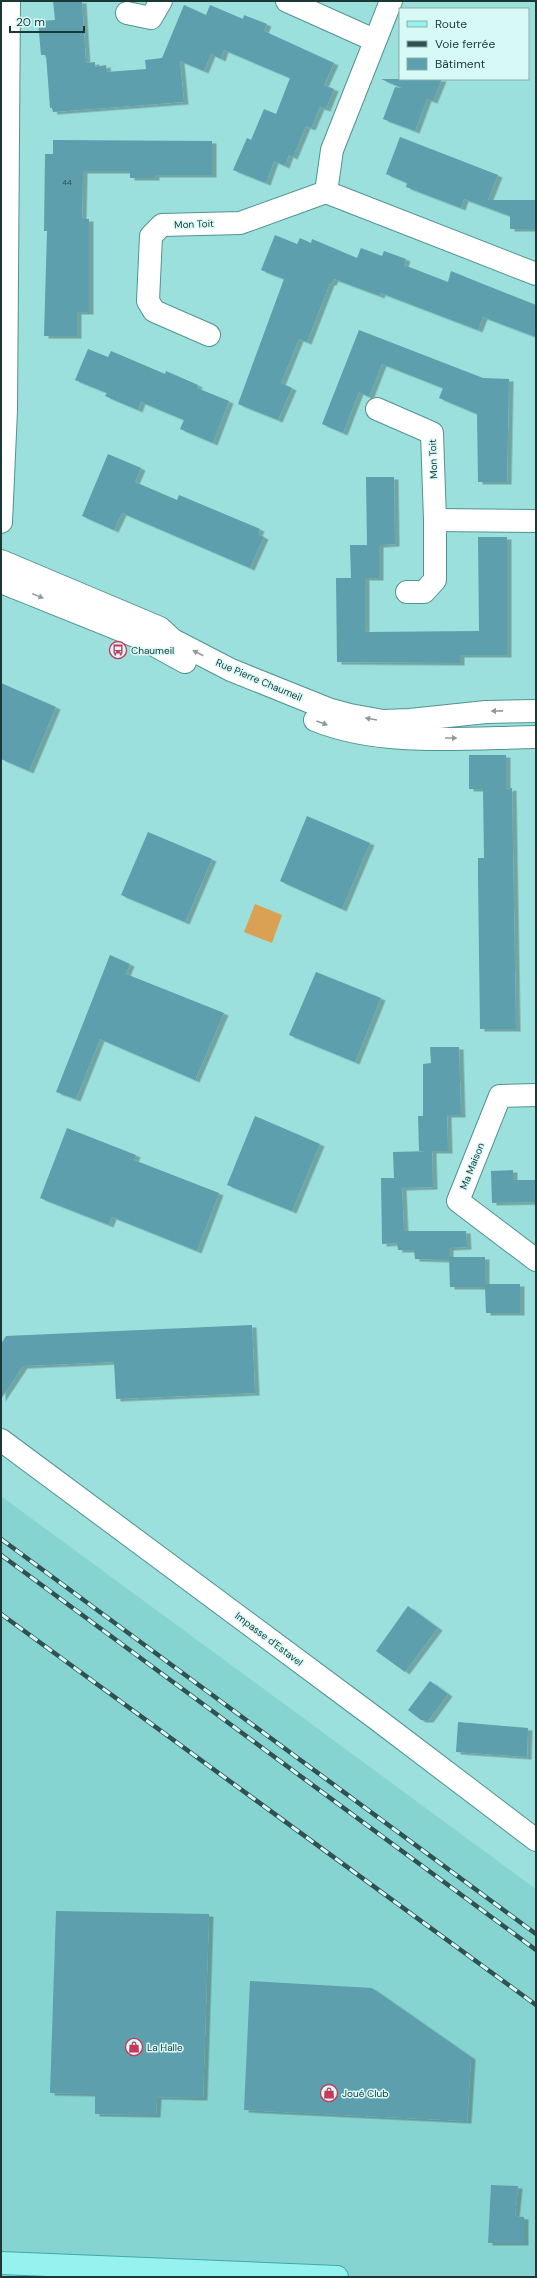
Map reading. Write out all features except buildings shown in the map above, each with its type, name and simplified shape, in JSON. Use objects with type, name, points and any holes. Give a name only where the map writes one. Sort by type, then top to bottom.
[{"type":"main road","points":[[1,2263],[337,2277]]},
{"type":"street","points":[[1,522],[6,410],[9,1]]},
{"type":"street","points":[[127,13],[151,18],[161,1]]},
{"type":"street","points":[[287,1],[374,40]]},
{"type":"street","points":[[391,1],[374,40],[332,150],[326,192],[536,274]]},
{"type":"street","name":"Mon Toit","points":[[209,335],[154,310],[148,300],[151,236],[162,226],[240,222],[326,192]]},
{"type":"street","name":"Mon Toit","points":[[377,409],[432,433],[435,520],[435,580],[424,592],[407,592]]},
{"type":"street","points":[[435,520],[536,521]]},
{"type":"street","name":"Rue Pierre Chaumeil","points":[[1,561],[160,628],[173,640],[230,670],[328,710],[383,721],[410,720],[444,715],[486,712],[536,711]]},
{"type":"street","name":"Rue Pierre Chaumeil","points":[[1,582],[143,639],[225,682],[325,724],[347,730],[396,738],[536,737]]},
{"type":"street","name":"Ma Maison","points":[[536,1095],[500,1096],[458,1201],[536,1260]]},
{"type":"street","name":"Impasse d'Estavel","points":[[1,1440],[378,1720],[536,1840]]},
{"type":"shaded area","points":[[255,904],[282,915],[272,943],[244,932]]},
{"type":"shaded area","points":[[1,1496],[536,1889],[536,2277],[1,2277]]},
{"type":"railway","points":[[1,1539],[536,1934]]},
{"type":"railway","points":[[1,1555],[536,1950]]},
{"type":"railway","points":[[1,1614],[536,2005]]},
{"type":"place","name":"Chaumeil","points":[[118,650]]},
{"type":"place","name":"La Halle","points":[[134,2047]]},
{"type":"place","name":"Joué Club","points":[[329,2093]]}]
